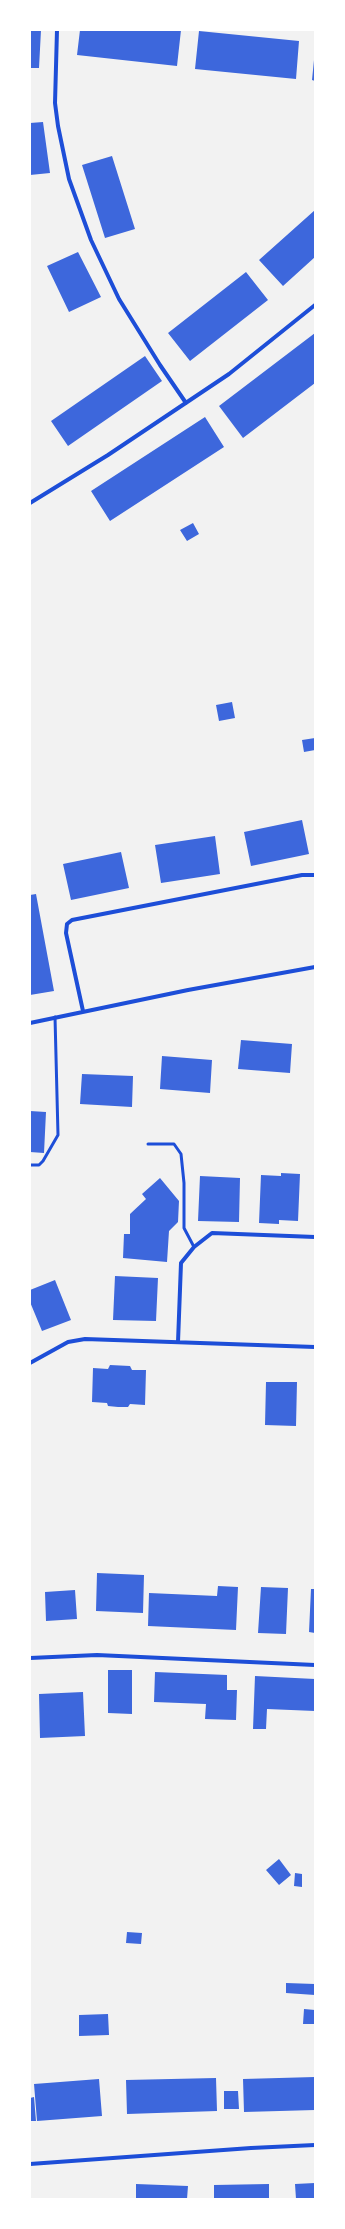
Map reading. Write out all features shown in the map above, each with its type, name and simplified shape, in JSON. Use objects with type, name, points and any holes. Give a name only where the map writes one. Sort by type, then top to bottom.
[{"type":"street","points":[[57,30],[56,103],[59,133],[69,179],[91,240],[119,299],[160,365],[186,403]]},
{"type":"street","points":[[30,503],[88,468],[229,374],[315,304]]},
{"type":"street","points":[[83,1011],[66,933],[67,924],[72,920],[302,875],[315,875]]},
{"type":"street","points":[[30,1023],[83,1011],[315,967]]},
{"type":"street","points":[[178,1342],[181,1263],[194,1247],[212,1233],[315,1237]]},
{"type":"street","points":[[30,1363],[68,1342],[85,1339],[315,1347]]},
{"type":"street","points":[[30,1658],[97,1655],[315,1665]]},
{"type":"street","points":[[30,2164],[251,2148],[315,2145]]},
{"type":"lane","points":[[30,1165],[39,1165],[43,1161],[58,1135],[55,1017]]},
{"type":"lane","points":[[148,1144],[174,1144],[181,1154],[184,1183],[184,1228],[194,1247]]},
{"type":"building","points":[[30,30],[41,30],[39,68],[30,68]]},
{"type":"building","points":[[80,30],[181,30],[177,66],[77,55]]},
{"type":"building","points":[[199,31],[299,41],[296,79],[195,69]]},
{"type":"building","points":[[315,60],[315,81],[312,80]]},
{"type":"building","points":[[43,122],[50,173],[30,175],[30,123]]},
{"type":"building","points":[[112,156],[135,229],[105,238],[82,165]]},
{"type":"building","points":[[315,210],[315,257],[283,286],[259,260]]},
{"type":"building","points":[[78,252],[101,297],[69,312],[47,266]]},
{"type":"building","points":[[246,272],[268,300],[190,361],[168,333]]},
{"type":"building","points":[[315,333],[315,383],[243,438],[219,406]]},
{"type":"building","points":[[145,356],[162,381],[68,446],[51,421]]},
{"type":"building","points":[[205,417],[224,447],[110,521],[91,491]]},
{"type":"building","points":[[193,523],[199,534],[187,541],[180,530]]},
{"type":"building","points":[[232,702],[235,718],[219,721],[216,705]]},
{"type":"building","points":[[315,738],[315,750],[304,752],[302,740]]},
{"type":"building","points":[[302,820],[309,854],[251,866],[244,832]]},
{"type":"building","points":[[215,836],[220,874],[161,883],[155,845]]},
{"type":"building","points":[[121,852],[129,888],[71,900],[63,864]]},
{"type":"building","points":[[36,894],[54,991],[30,995],[30,895]]},
{"type":"building","points":[[241,1040],[292,1044],[290,1073],[238,1069]]},
{"type":"building","points":[[162,1056],[212,1060],[210,1093],[160,1089]]},
{"type":"building","points":[[82,1074],[133,1076],[132,1107],[80,1104]]},
{"type":"building","points":[[30,1111],[46,1112],[44,1153],[30,1152]]},
{"type":"building","points":[[281,1173],[300,1174],[298,1221],[279,1220],[279,1224],[259,1223],[261,1175],[281,1176]]},
{"type":"building","points":[[200,1176],[240,1178],[239,1222],[198,1221]]},
{"type":"building","points":[[160,1178],[179,1201],[178,1222],[169,1231],[167,1262],[123,1258],[124,1234],[130,1234],[130,1214],[146,1199],[142,1194]]},
{"type":"building","points":[[115,1276],[158,1278],[156,1321],[113,1320]]},
{"type":"building","points":[[55,1280],[71,1320],[42,1331],[30,1302],[30,1290]]},
{"type":"building","points":[[110,1365],[130,1366],[132,1370],[146,1370],[145,1405],[130,1404],[128,1407],[118,1407],[108,1406],[107,1403],[92,1402],[93,1368],[108,1369]]},
{"type":"building","points":[[266,1382],[297,1382],[296,1426],[265,1425]]},
{"type":"building","points":[[97,1573],[144,1575],[143,1613],[96,1611]]},
{"type":"building","points":[[218,1586],[238,1587],[236,1630],[148,1626],[149,1593],[217,1596]]},
{"type":"building","points":[[261,1587],[288,1588],[286,1634],[258,1633]]},
{"type":"building","points":[[311,1589],[315,1589],[315,1633],[309,1632]]},
{"type":"building","points":[[75,1590],[77,1619],[46,1621],[45,1592]]},
{"type":"building","points":[[108,1670],[132,1670],[132,1714],[108,1713]]},
{"type":"building","points":[[155,1672],[227,1675],[227,1690],[237,1690],[236,1720],[205,1719],[206,1704],[154,1702]]},
{"type":"building","points":[[255,1676],[315,1679],[315,1711],[267,1709],[266,1729],[253,1729]]},
{"type":"building","points":[[83,1692],[85,1736],[40,1738],[39,1694]]},
{"type":"building","points":[[279,1859],[291,1875],[279,1885],[266,1870]]},
{"type":"building","points":[[295,1873],[302,1874],[302,1887],[294,1886]]},
{"type":"building","points":[[127,1932],[142,1933],[141,1944],[126,1943]]},
{"type":"building","points":[[286,1983],[315,1984],[315,1995],[286,1993]]},
{"type":"building","points":[[304,2009],[315,2010],[314,2024],[303,2024]]},
{"type":"building","points":[[108,2014],[109,2035],[79,2036],[79,2015]]},
{"type":"building","points":[[315,2077],[315,2110],[244,2112],[243,2079]]},
{"type":"building","points":[[216,2078],[217,2111],[127,2114],[126,2080]]},
{"type":"building","points":[[99,2079],[102,2116],[37,2121],[34,2084]]},
{"type":"building","points":[[224,2091],[238,2091],[239,2109],[224,2109]]},
{"type":"building","points":[[34,2097],[36,2121],[30,2121],[30,2098]]},
{"type":"building","points":[[315,2183],[315,2199],[296,2199],[295,2184]]},
{"type":"building","points":[[136,2184],[188,2186],[187,2199],[136,2199]]},
{"type":"building","points":[[269,2184],[269,2199],[214,2199],[214,2185]]}]
